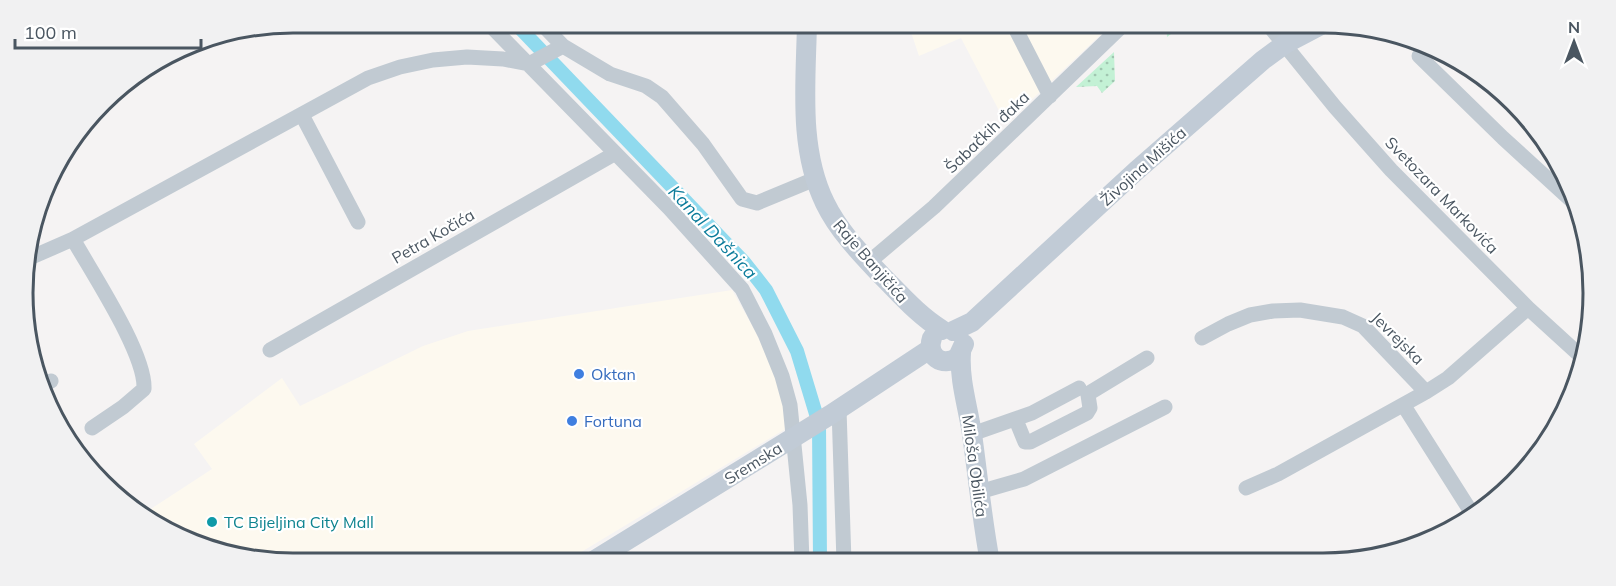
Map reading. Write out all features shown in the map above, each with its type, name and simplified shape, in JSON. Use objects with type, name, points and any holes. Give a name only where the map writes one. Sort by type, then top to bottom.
[{"type":"main road","name":"Raje Banjičića","points":[[807,33],[805,99],[807,138],[814,179],[834,220],[869,262],[923,319]]},
{"type":"main road","name":"Živojina Mišića","points":[[947,349],[972,322],[1157,153],[1263,60],[1285,44],[1306,33]]},
{"type":"main road","name":"Miloša Obilića","points":[[923,319],[947,349],[972,434],[989,553]]},
{"type":"main road","name":"Sremska","points":[[606,553],[793,438],[913,360],[947,349]]},
{"type":"street","points":[[497,33],[508,46],[533,61],[614,154],[669,208],[742,289],[765,334],[782,376],[790,405],[800,505],[802,553]]},
{"type":"street","points":[[548,33],[559,48],[610,74],[646,86],[662,97],[703,144],[742,199],[757,203],[814,179]]},
{"type":"street","points":[[1018,33],[1050,96]]},
{"type":"street","name":"Šabačkih đaka","points":[[869,262],[934,207],[1115,33]]},
{"type":"street","name":"Svetozara Markovića","points":[[1276,33],[1335,107],[1391,170],[1528,308],[1576,352]]},
{"type":"street","points":[[36,255],[73,239],[369,78],[400,67],[433,60],[467,57],[533,61],[559,48]]},
{"type":"street","points":[[1419,56],[1562,192]]},
{"type":"street","points":[[302,116],[358,222]]},
{"type":"street","name":"Petra Kočića","points":[[270,350],[614,154]]},
{"type":"street","points":[[73,239],[132,345],[144,378],[144,389],[92,428]]},
{"type":"street","points":[[1246,488],[1278,474],[1404,406],[1448,378],[1528,308]]},
{"type":"street","name":"Jevrejska","points":[[1202,338],[1250,315],[1274,311],[1300,310],[1343,317],[1363,326],[1426,392]]},
{"type":"street","points":[[1016,420],[1022,438],[1025,442],[1030,442],[1088,413],[1090,408],[1088,395],[1091,392],[1147,358]]},
{"type":"street","points":[[972,434],[1016,420],[1079,388]]},
{"type":"street","points":[[1404,406],[1469,508]]},
{"type":"street","points":[[979,492],[1024,479],[1165,407]]},
{"type":"street","points":[[834,412],[843,553]]},
{"type":"shaded area","points":[[911,33],[1102,33],[1006,124],[961,38],[919,56]]},
{"type":"shaded area","points":[[732,290],[754,329],[776,376],[785,402],[787,428],[580,553],[259,551],[209,539],[178,526],[150,510],[212,469],[194,444],[282,378],[300,406],[423,346],[468,331]]},
{"type":"green space","points":[[1114,52],[1115,81],[1102,93],[1097,86],[1076,87]]},
{"type":"waterway","name":"Kanal Dašnica","points":[[525,33],[744,262],[766,290],[797,351],[819,424],[820,553]]},
{"type":"place","name":"Oktan","points":[[579,374]]},
{"type":"place","name":"Fortuna","points":[[572,421]]},
{"type":"place","name":"TC Bijeljina City Mall","points":[[212,522]]}]
